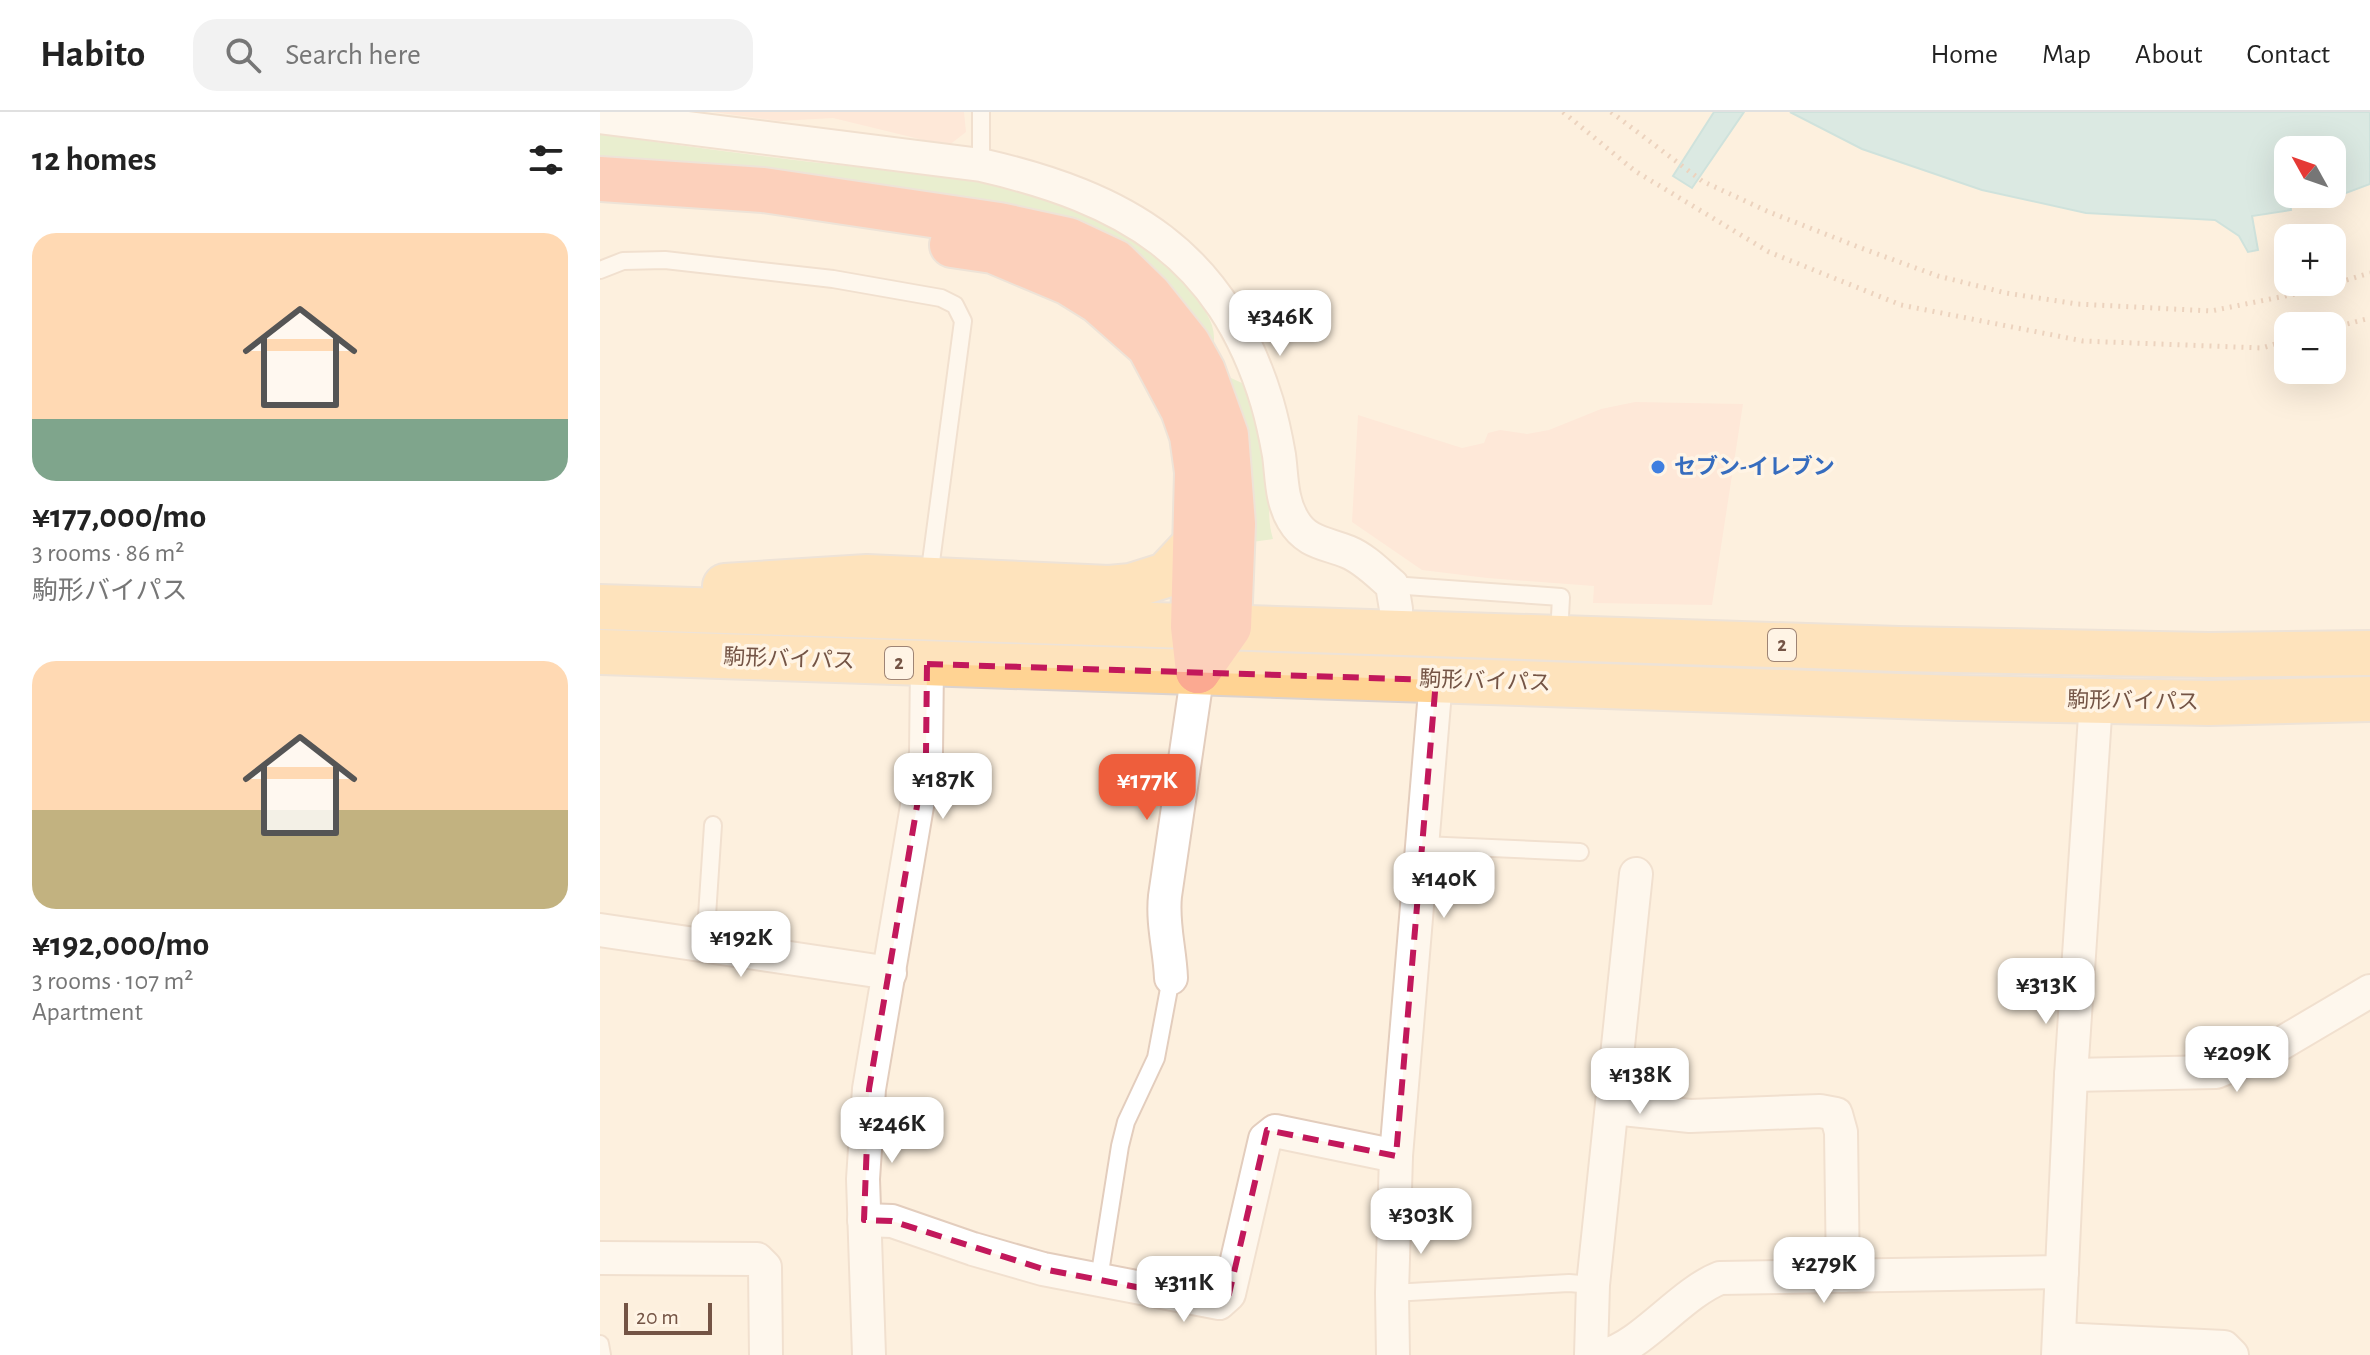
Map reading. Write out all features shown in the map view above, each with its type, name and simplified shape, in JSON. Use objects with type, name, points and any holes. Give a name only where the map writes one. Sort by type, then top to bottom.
[{"type":"highway","points":[[600,179],[763,190],[999,225],[1068,240],[1115,262],[1170,317],[1203,371],[1226,435],[1231,470],[1233,549],[1198,671]]},
{"type":"highway","points":[[600,206],[764,220],[993,251],[1069,283],[1098,301],[1149,346],[1183,410],[1192,436],[1197,472],[1195,544],[1211,627]]},
{"type":"main road","points":[[600,606],[623,599],[706,587],[867,577],[927,599],[1131,586],[1166,575],[1195,544]]},
{"type":"main road","name":"駒形バイパス","points":[[927,599],[1211,627],[1899,649],[2209,679],[2370,699]]},
{"type":"main road","name":"駒形バイパス","points":[[600,652],[2096,701],[2370,653]]},
{"type":"street","points":[[600,117],[981,165],[1024,175],[1087,196],[1122,212],[1156,234],[1188,262],[1222,302],[1247,349],[1267,402],[1279,454],[1284,501],[1293,521],[1308,538],[1349,552],[1392,585],[1396,634]]},
{"type":"street","points":[[1203,371],[1247,349]]},
{"type":"street","points":[[869,1355],[863,1179],[869,1089],[926,753],[927,664]]},
{"type":"street","points":[[1171,978],[1171,955],[1164,929],[1165,896],[1198,671]]},
{"type":"street","points":[[1393,1355],[1396,1156],[1436,680]]},
{"type":"street","points":[[2096,701],[2071,1075],[2058,1347],[2224,1347],[2232,1355]]},
{"type":"street","points":[[1591,1355],[1593,1285],[1636,874]]},
{"type":"street","points":[[600,930],[890,973]]},
{"type":"street","points":[[2071,1075],[2216,1072],[2270,1050],[2370,991]]},
{"type":"street","points":[[1613,1108],[1690,1116],[1820,1111],[1836,1114],[1841,1132],[1843,1276]]},
{"type":"street","points":[[864,1220],[892,1221],[1043,1269],[1219,1303],[1229,1294],[1265,1139],[1275,1131],[1396,1156]]},
{"type":"street","points":[[600,1258],[757,1259],[765,1267],[766,1355]]},
{"type":"street","points":[[1604,1355],[1628,1344],[1705,1284],[1720,1278],[2062,1272]]},
{"type":"lane","points":[[981,112],[981,165]]},
{"type":"lane","points":[[600,270],[623,261],[665,260],[833,279],[941,298],[955,305],[963,321],[927,599]]},
{"type":"lane","points":[[1392,585],[1561,597],[1559,637]]},
{"type":"lane","points":[[705,946],[713,825]]},
{"type":"lane","points":[[1423,845],[1580,852]]},
{"type":"lane","points":[[1099,1279],[1120,1146],[1126,1122],[1156,1058],[1171,978]]},
{"type":"lane","points":[[1392,1293],[1569,1283],[1593,1285]]},
{"type":"lane","points":[[600,1344],[602,1355]]},
{"type":"path","points":[[1563,112],[1635,171],[1769,252],[1901,305],[2083,341],[2262,348],[2274,344]]},
{"type":"path","points":[[1611,112],[1702,181],[1769,212],[1938,276],[2006,293],[2077,304],[2211,311],[2310,291],[2370,273]]},
{"type":"path","points":[[2346,324],[2370,318]]},
{"type":"highlighted area","points":[[927,664],[1436,680],[1396,1156],[1267,1130],[1229,1294],[1219,1303],[1043,1269],[892,1221],[864,1220],[869,1089],[926,753]]},
{"type":"shaded area","points":[[713,112],[964,112],[966,132],[948,146],[833,118],[779,121]]},
{"type":"shaded area","points":[[1635,402],[1743,404],[1712,605],[1593,603],[1594,586],[1422,570],[1352,522],[1358,415],[1462,448],[1484,443],[1488,433],[1500,430],[1527,434],[1549,430],[1601,409]]},
{"type":"green space","points":[[600,134],[966,180],[1018,190],[1067,205],[1113,226],[1155,254],[1205,311],[1214,331],[1213,346],[1014,208],[971,198],[709,165],[600,158]]},
{"type":"green space","points":[[1231,378],[1242,383],[1259,431],[1268,469],[1269,518],[1273,539],[1252,542]]},
{"type":"water","points":[[1714,112],[1744,112],[1692,188],[1673,176]]},
{"type":"water","points":[[1790,112],[2370,112],[2370,184],[2346,193],[2346,136],[2274,136],[2274,208],[2291,210],[2252,216],[2258,250],[2248,252],[2239,236],[2215,220],[2086,213],[1982,190],[1862,149]]},
{"type":"place","name":"セブン-イレブン","points":[[1658,467]]}]
